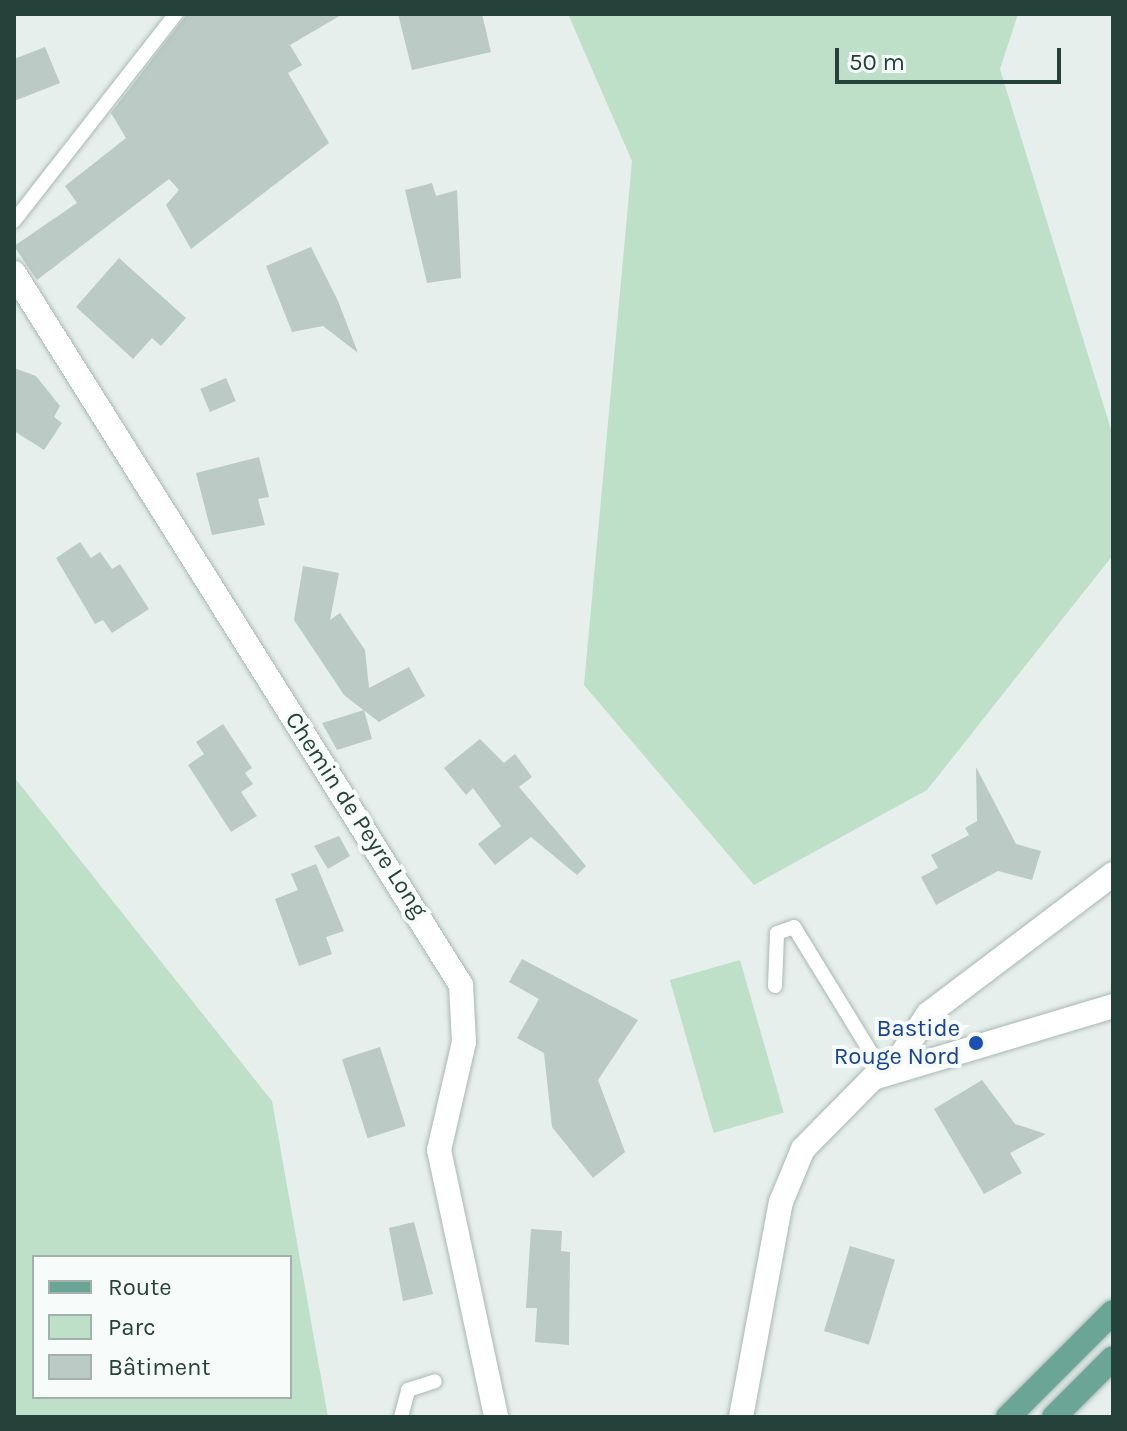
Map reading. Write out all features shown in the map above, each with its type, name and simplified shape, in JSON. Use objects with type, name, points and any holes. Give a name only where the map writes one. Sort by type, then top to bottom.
[{"type":"main road","points":[[1008,1417],[1113,1312]]},
{"type":"main road","points":[[1054,1417],[1113,1358]]},
{"type":"street","name":"Chemin de Peyre Long","points":[[14,273],[461,985],[464,1042],[439,1150],[496,1417]]},
{"type":"street","points":[[741,1417],[781,1202],[803,1149],[887,1072],[928,1014],[1113,874]]},
{"type":"street","points":[[887,1072],[1113,1006]]},
{"type":"lane","points":[[14,221],[176,14]]},
{"type":"lane","points":[[775,986],[777,933],[794,927],[887,1072]]},
{"type":"lane","points":[[401,1417],[408,1390],[435,1381]]},
{"type":"green space","points":[[568,14],[1018,14],[1000,69],[1113,436],[1113,555],[927,790],[754,885],[584,685],[632,161]]},
{"type":"green space","points":[[14,777],[272,1101],[328,1417],[14,1417]]},
{"type":"green space","points":[[740,960],[784,1113],[714,1133],[670,980]]},
{"type":"building","points":[[187,14],[343,14],[290,45],[302,65],[288,73],[329,143],[191,249],[166,205],[179,190],[169,179],[37,280],[14,246],[77,203],[65,186],[126,138],[111,113]]},
{"type":"building","points":[[398,14],[482,14],[491,52],[412,70]]},
{"type":"building","points":[[45,47],[60,83],[14,101],[14,59]]},
{"type":"building","points":[[432,183],[436,196],[457,190],[461,278],[427,283],[405,190]]},
{"type":"building","points":[[311,247],[338,301],[358,353],[323,326],[292,332],[266,266]]},
{"type":"building","points":[[119,258],[186,318],[161,346],[152,338],[133,359],[76,307]]},
{"type":"building","points":[[14,368],[36,376],[60,406],[54,417],[62,423],[44,450],[14,431]]},
{"type":"building","points":[[226,378],[236,401],[210,412],[200,389]]},
{"type":"building","points":[[259,457],[269,497],[258,499],[265,525],[212,535],[196,473]]},
{"type":"building","points":[[80,542],[91,558],[100,552],[112,569],[120,564],[149,609],[112,633],[103,620],[95,624],[56,558]]},
{"type":"building","points":[[303,566],[339,573],[330,620],[340,613],[365,650],[369,688],[409,667],[425,696],[379,722],[344,695],[294,620]]},
{"type":"building","points":[[364,710],[372,739],[337,750],[322,723]]},
{"type":"building","points":[[223,724],[252,768],[245,773],[253,784],[241,792],[257,816],[231,832],[188,765],[204,754],[196,742]]},
{"type":"building","points":[[480,739],[504,763],[515,754],[532,777],[519,787],[586,866],[577,875],[531,837],[495,865],[478,844],[501,826],[473,788],[466,795],[444,768]]},
{"type":"building","points":[[976,767],[1016,844],[1041,851],[1032,880],[998,871],[936,905],[921,877],[938,868],[931,855],[969,835],[965,828],[977,821]]},
{"type":"building","points":[[339,836],[350,856],[328,869],[314,846]]},
{"type":"building","points":[[316,864],[344,931],[326,937],[332,954],[299,966],[275,899],[298,890],[291,874]]},
{"type":"building","points":[[522,959],[638,1020],[598,1080],[625,1152],[593,1178],[552,1127],[544,1053],[517,1038],[539,999],[509,982]]},
{"type":"building","points":[[380,1047],[406,1126],[368,1138],[342,1059]]},
{"type":"building","points":[[982,1080],[1015,1124],[1046,1134],[1010,1153],[1022,1173],[984,1194],[934,1109]]},
{"type":"building","points":[[414,1222],[433,1294],[403,1301],[389,1228]]},
{"type":"building","points":[[531,1229],[562,1231],[561,1251],[570,1252],[569,1345],[535,1342],[537,1308],[526,1308]]},
{"type":"building","points":[[850,1246],[895,1260],[869,1345],[824,1331]]},
{"type":"place","name":"Bastide Rouge Nord","points":[[976,1043]]}]
